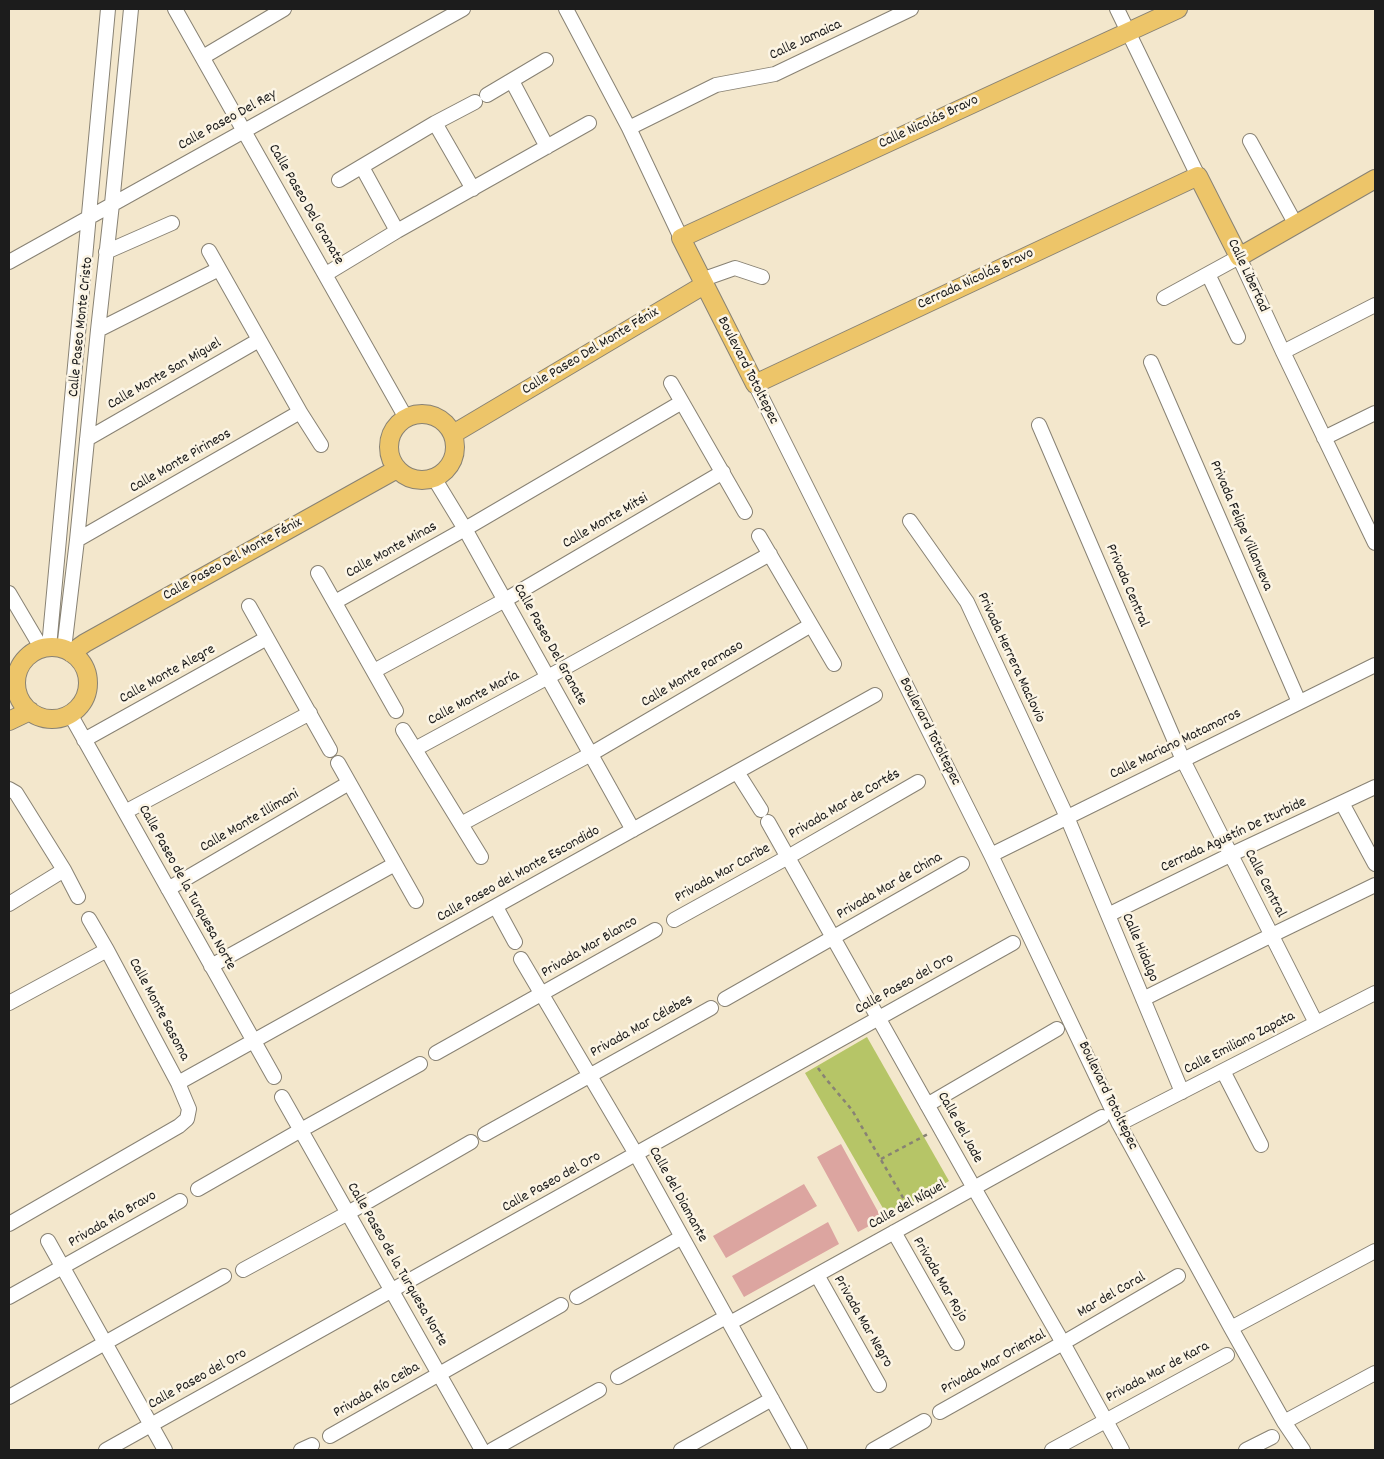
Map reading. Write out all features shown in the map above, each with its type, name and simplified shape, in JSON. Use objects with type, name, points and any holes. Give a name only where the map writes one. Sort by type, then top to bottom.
[{"type":"main road","name":"Calle Nicolás Bravo","points":[[681,238],[1178,9]]},
{"type":"main road","name":"Calle Libertad","points":[[1198,176],[1239,257]]},
{"type":"main road","name":"Cerrada Nicolás Bravo","points":[[754,384],[1198,176]]},
{"type":"main road","points":[[1239,257],[1375,179]]},
{"type":"main road","name":"Boulevard Totoltepec","points":[[681,238],[754,384]]},
{"type":"main road","name":"Calle Paseo Del Monte Fénix","points":[[453,434],[703,283]]},
{"type":"main road","points":[[428,415],[438,418],[447,425],[453,434],[455,455],[451,465],[444,473],[434,478],[414,479],[397,469],[392,460],[390,442],[393,432],[406,418],[428,415]]},
{"type":"main road","name":"Calle Paseo Del Monte Fénix","points":[[56,650],[93,638],[397,469]]},
{"type":"main road","points":[[56,650],[80,660],[88,682],[81,704],[70,714],[51,719],[40,717],[30,711],[13,693],[21,665],[32,653],[56,650]]},
{"type":"main road","points":[[9,721],[30,711]]},
{"type":"street","name":"Calle Paseo Monte Cristo","points":[[56,650],[89,217],[108,9]]},
{"type":"street","name":"Calle Paseo Monte Cristo","points":[[56,650],[78,540],[131,9]]},
{"type":"street","name":"Calle Paseo Del Granate","points":[[175,9],[406,418]]},
{"type":"street","points":[[203,57],[284,9]]},
{"type":"street","name":"Calle Paseo Del Rey","points":[[9,262],[462,9]]},
{"type":"street","name":"Boulevard Totoltepec","points":[[566,9],[629,128],[681,238]]},
{"type":"street","name":"Calle Jamaica","points":[[629,128],[716,85],[775,74],[911,9]]},
{"type":"street","name":"Calle Libertad","points":[[1117,9],[1198,176]]},
{"type":"street","points":[[339,180],[546,60]]},
{"type":"street","points":[[512,81],[547,147]]},
{"type":"street","points":[[436,123],[473,189]]},
{"type":"street","points":[[326,274],[397,231],[589,123]]},
{"type":"street","points":[[1250,141],[1296,224]]},
{"type":"street","points":[[362,167],[397,231]]},
{"type":"street","points":[[106,252],[172,223]]},
{"type":"street","points":[[209,252],[300,412],[321,445]]},
{"type":"street","points":[[1164,298],[1239,257]]},
{"type":"street","name":"Calle Libertad","points":[[1239,257],[1282,352],[1375,543]]},
{"type":"street","points":[[703,283],[735,268],[762,277]]},
{"type":"street","points":[[98,330],[219,269]]},
{"type":"street","points":[[1208,274],[1238,337]]},
{"type":"street","points":[[1282,352],[1375,305]]},
{"type":"street","name":"Calle Monte San Miguel","points":[[87,439],[259,340]]},
{"type":"street","name":"Privada Felipe Villanueva","points":[[1151,362],[1299,702]]},
{"type":"street","points":[[671,383],[745,512]]},
{"type":"street","name":"Boulevard Totoltepec","points":[[754,384],[991,855],[1119,1124],[1284,1422],[1303,1450]]},
{"type":"street","points":[[466,528],[682,402]]},
{"type":"street","name":"Calle Monte Pirineos","points":[[78,540],[300,412]]},
{"type":"street","points":[[1324,438],[1375,413]]},
{"type":"street","name":"Privada Central","points":[[1039,425],[1183,760]]},
{"type":"street","name":"Calle Monte Mitsi","points":[[505,600],[723,472]]},
{"type":"street","name":"Calle Paseo Del Granate","points":[[434,478],[466,528],[634,830]]},
{"type":"street","name":"Privada Herrera Maclovio","points":[[910,521],[967,602],[1066,817]]},
{"type":"street","name":"Calle Monte Minas","points":[[334,602],[466,528]]},
{"type":"street","points":[[759,536],[834,664]]},
{"type":"street","points":[[548,677],[770,554]]},
{"type":"street","points":[[318,573],[396,711]]},
{"type":"street","points":[[9,593],[56,650]]},
{"type":"street","points":[[374,671],[505,600]]},
{"type":"street","points":[[249,606],[330,750]]},
{"type":"street","name":"Calle Monte Parnaso","points":[[591,754],[811,624]]},
{"type":"street","name":"Calle Monte Alegre","points":[[84,740],[267,638]]},
{"type":"street","name":"Calle Mariano Matamoros","points":[[991,855],[1375,665]]},
{"type":"street","name":"Calle Monte María","points":[[415,749],[548,677]]},
{"type":"street","name":"Calle Paseo del Monte Escondido","points":[[178,1083],[875,695]]},
{"type":"street","points":[[124,812],[310,713]]},
{"type":"street","name":"Calle Paseo de la Turquesa Norte","points":[[70,714],[274,1077]]},
{"type":"street","points":[[403,730],[481,857]]},
{"type":"street","points":[[461,824],[591,754]]},
{"type":"street","name":"Calle Central","points":[[1183,760],[1316,1023]]},
{"type":"street","points":[[338,763],[416,901]]},
{"type":"street","points":[[737,772],[761,810]]},
{"type":"street","name":"Privada Mar de Cortés","points":[[788,857],[918,782]]},
{"type":"street","name":"Calle Monte Illimani","points":[[168,889],[349,783]]},
{"type":"street","name":"Cerrada Agustín De Iturbide","points":[[1108,915],[1375,787]]},
{"type":"street","points":[[9,789],[16,793],[64,870],[78,897]]},
{"type":"street","points":[[1342,803],[1375,864]]},
{"type":"street","name":"Calle Hidalgo","points":[[1066,817],[1182,1092]]},
{"type":"street","name":"Calle del Jade","points":[[768,822],[1122,1450]]},
{"type":"street","name":"Privada Mar Caribe","points":[[674,920],[788,857]]},
{"type":"street","points":[[211,966],[395,864]]},
{"type":"street","name":"Privada Mar de China","points":[[725,999],[962,864]]},
{"type":"street","points":[[9,904],[64,870]]},
{"type":"street","points":[[1143,999],[1375,885]]},
{"type":"street","points":[[496,906],[515,942]]},
{"type":"street","name":"Calle Monte Sasoma","points":[[9,1224],[179,1126],[187,1119],[190,1109],[178,1083],[89,919]]},
{"type":"street","name":"Privada Mar Blanco","points":[[436,1053],[655,930]]},
{"type":"street","name":"Calle Paseo del Oro","points":[[106,1450],[1013,943]]},
{"type":"street","points":[[9,1003],[107,950]]},
{"type":"street","name":"Calle del Diamante","points":[[521,958],[636,1154],[800,1450]]},
{"type":"street","name":"Calle Emiliano Zapata","points":[[1119,1124],[1375,993]]},
{"type":"street","name":"Privada Mar Célebes","points":[[485,1134],[711,1008]]},
{"type":"street","points":[[927,1105],[1057,1029]]},
{"type":"street","points":[[198,1189],[420,1064]]},
{"type":"street","points":[[1223,1071],[1261,1145]]},
{"type":"street","name":"Calle Paseo de la Turquesa Norte","points":[[282,1097],[482,1450]]},
{"type":"street","name":"Calle del Níquel","points":[[618,1377],[817,1275],[1102,1117]]},
{"type":"street","points":[[243,1270],[348,1213],[471,1142]]},
{"type":"street","name":"Privada Río Bravo","points":[[9,1297],[180,1201]]},
{"type":"street","name":"Privada Mar Rojo","points":[[894,1232],[956,1343]]},
{"type":"street","points":[[577,1296],[682,1237]]},
{"type":"street","points":[[48,1241],[165,1450]]},
{"type":"street","points":[[1231,1328],[1375,1251]]},
{"type":"street","name":"Privada Mar Negro","points":[[817,1275],[879,1385]]},
{"type":"street","points":[[9,1397],[224,1276]]},
{"type":"street","name":"Mar del Coral","points":[[1063,1343],[1178,1276]]},
{"type":"street","name":"Privada Río Ceiba","points":[[330,1436],[561,1306]]},
{"type":"street","name":"Privada Mar Oriental","points":[[940,1412],[1063,1343]]},
{"type":"street","name":"Privada Mar de Kara","points":[[1052,1450],[1227,1355]]},
{"type":"street","points":[[1284,1422],[1375,1373]]},
{"type":"street","points":[[492,1450],[599,1390]]},
{"type":"street","points":[[681,1450],[772,1399]]},
{"type":"street","points":[[872,1450],[924,1420]]},
{"type":"street","points":[[1246,1450],[1272,1437]]},
{"type":"path","points":[[811,1056],[826,1080],[852,1110],[916,1220]]},
{"type":"path","points":[[881,1159],[940,1127]]},
{"type":"green space","points":[[867,1037],[949,1181],[888,1217],[805,1073]]},
{"type":"building","points":[[841,1144],[882,1219],[858,1232],[817,1157]]},
{"type":"building","points":[[804,1184],[817,1206],[726,1258],[713,1236]]},
{"type":"building","points":[[828,1222],[839,1244],[744,1297],[732,1276]]}]
